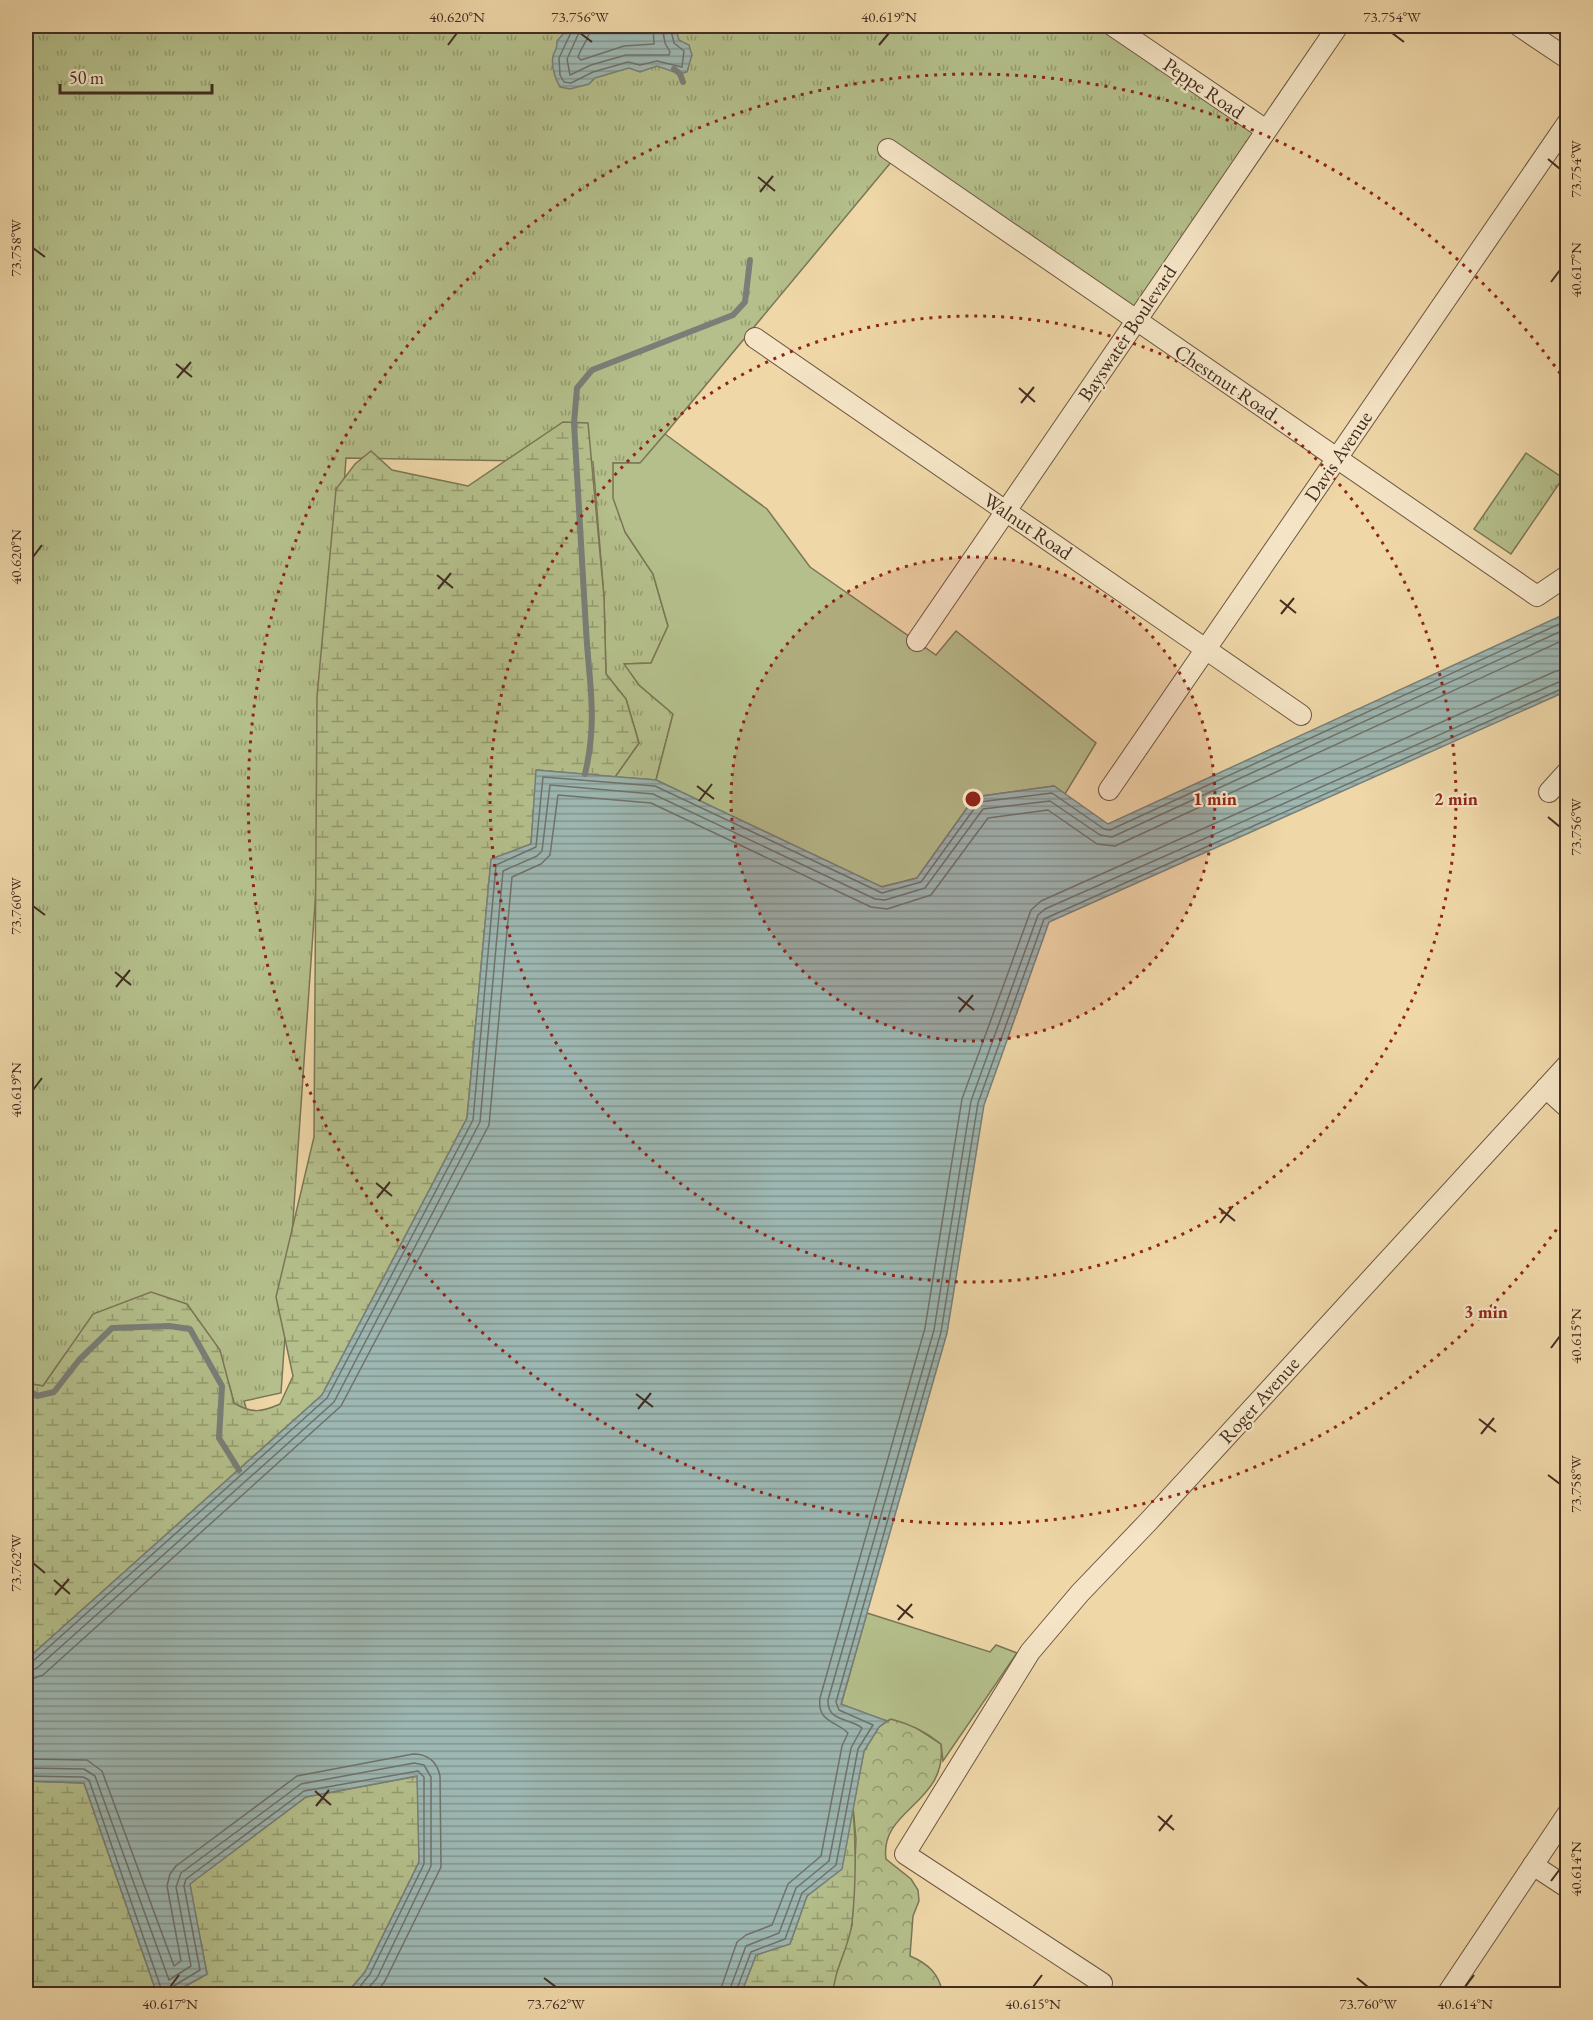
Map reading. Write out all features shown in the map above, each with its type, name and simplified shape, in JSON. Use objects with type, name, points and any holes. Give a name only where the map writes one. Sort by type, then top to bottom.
[{"type":"street","name":"Peppe Road","points":[[1113,26],[1266,130]]},
{"type":"street","name":"Bayswater Boulevard","points":[[917,641],[1338,26]]},
{"type":"street","points":[[1519,26],[1568,59]]},
{"type":"street","name":"Davis Avenue","points":[[1109,790],[1568,122]]},
{"type":"street","name":"Chestnut Road","points":[[888,149],[1537,596],[1566,576]]},
{"type":"street","name":"Walnut Road","points":[[755,338],[1301,715]]},
{"type":"street","points":[[1548,792],[1568,771]]},
{"type":"street","name":"Roger Avenue","points":[[1102,1983],[905,1854],[968,1748],[1030,1652],[1080,1593],[1568,1064]]},
{"type":"street","points":[[1546,1088],[1568,1107]]},
{"type":"street","points":[[1447,1995],[1568,1813]]},
{"type":"street","points":[[1533,1865],[1568,1888]]},
{"type":"green space","points":[[26,26],[1120,26],[1271,127],[1135,321],[897,155],[641,463],[613,463],[625,532],[653,574],[668,626],[651,663],[625,664],[639,685],[673,714],[656,780],[615,777],[639,743],[626,699],[606,674],[604,597],[593,462],[346,458],[281,1393],[244,1401],[247,1411],[234,1403],[229,1384],[66,1353],[43,1386],[26,1383]]},
{"type":"green space","points":[[563,422],[588,423],[604,597],[606,674],[626,699],[639,743],[615,777],[537,770],[531,844],[491,860],[467,1118],[322,1395],[26,1660],[26,1383],[43,1386],[93,1314],[151,1292],[187,1304],[220,1350],[234,1403],[257,1411],[280,1404],[293,1376],[276,1297],[314,1137],[317,697],[336,489],[355,464],[371,451],[392,470],[468,486]]},
{"type":"green space","points":[[665,434],[767,509],[810,567],[936,655],[956,631],[1096,743],[1065,794],[1054,786],[975,797],[917,878],[881,887],[656,780],[673,714],[639,685],[624,664],[651,663],[668,626],[653,574],[625,532],[613,498],[613,463],[640,463]]},
{"type":"green space","points":[[1526,453],[1563,478],[1511,554],[1474,529]]},
{"type":"green space","points":[[867,1613],[990,1652],[996,1645],[1017,1653],[943,1761],[941,1744],[923,1732],[898,1721],[891,1719],[887,1721],[841,1705]]},
{"type":"green space","points":[[891,1719],[912,1725],[941,1744],[940,1764],[934,1780],[925,1794],[893,1828],[887,1842],[886,1859],[911,1879],[918,1890],[919,1901],[913,1916],[910,1956],[923,1962],[932,1970],[943,1994],[833,1994],[833,1981],[852,1925],[856,1839],[853,1807],[864,1751],[879,1727]]},
{"type":"green space","points":[[418,1776],[419,1862],[365,1972],[346,1994],[171,1994],[207,1974],[189,1884],[306,1797]]},
{"type":"green space","points":[[26,1781],[84,1783],[157,1994],[26,1994]]},
{"type":"green space","points":[[853,1807],[855,1865],[852,1923],[833,1994],[741,1994],[756,1955],[790,1944],[807,1896],[841,1869]]},
{"type":"water","points":[[570,26],[675,26],[679,40],[689,45],[692,55],[687,72],[680,74],[657,66],[640,72],[629,68],[595,78],[589,84],[570,89],[560,87],[554,72],[553,56],[557,41]]},
{"type":"water","points":[[1567,613],[1567,691],[1049,922],[984,1105],[947,1333],[841,1704],[887,1721],[879,1727],[864,1751],[842,1869],[807,1896],[790,1944],[756,1955],[741,1994],[346,1994],[365,1972],[419,1862],[417,1776],[306,1797],[190,1884],[207,1974],[171,1994],[157,1994],[84,1783],[26,1781],[26,1660],[322,1395],[467,1118],[491,859],[531,844],[536,770],[656,780],[882,887],[917,878],[975,797],[1054,786],[1108,824]]},
{"type":"waterway","points":[[674,69],[680,74],[683,82]]},
{"type":"waterway","points":[[585,774],[591,735],[592,701],[574,423],[577,388],[592,370],[733,315],[745,302],[750,260]]},
{"type":"waterway","points":[[26,1388],[37,1396],[54,1392],[79,1360],[112,1328],[169,1326],[190,1329],[222,1386],[219,1438],[239,1470]]}]
